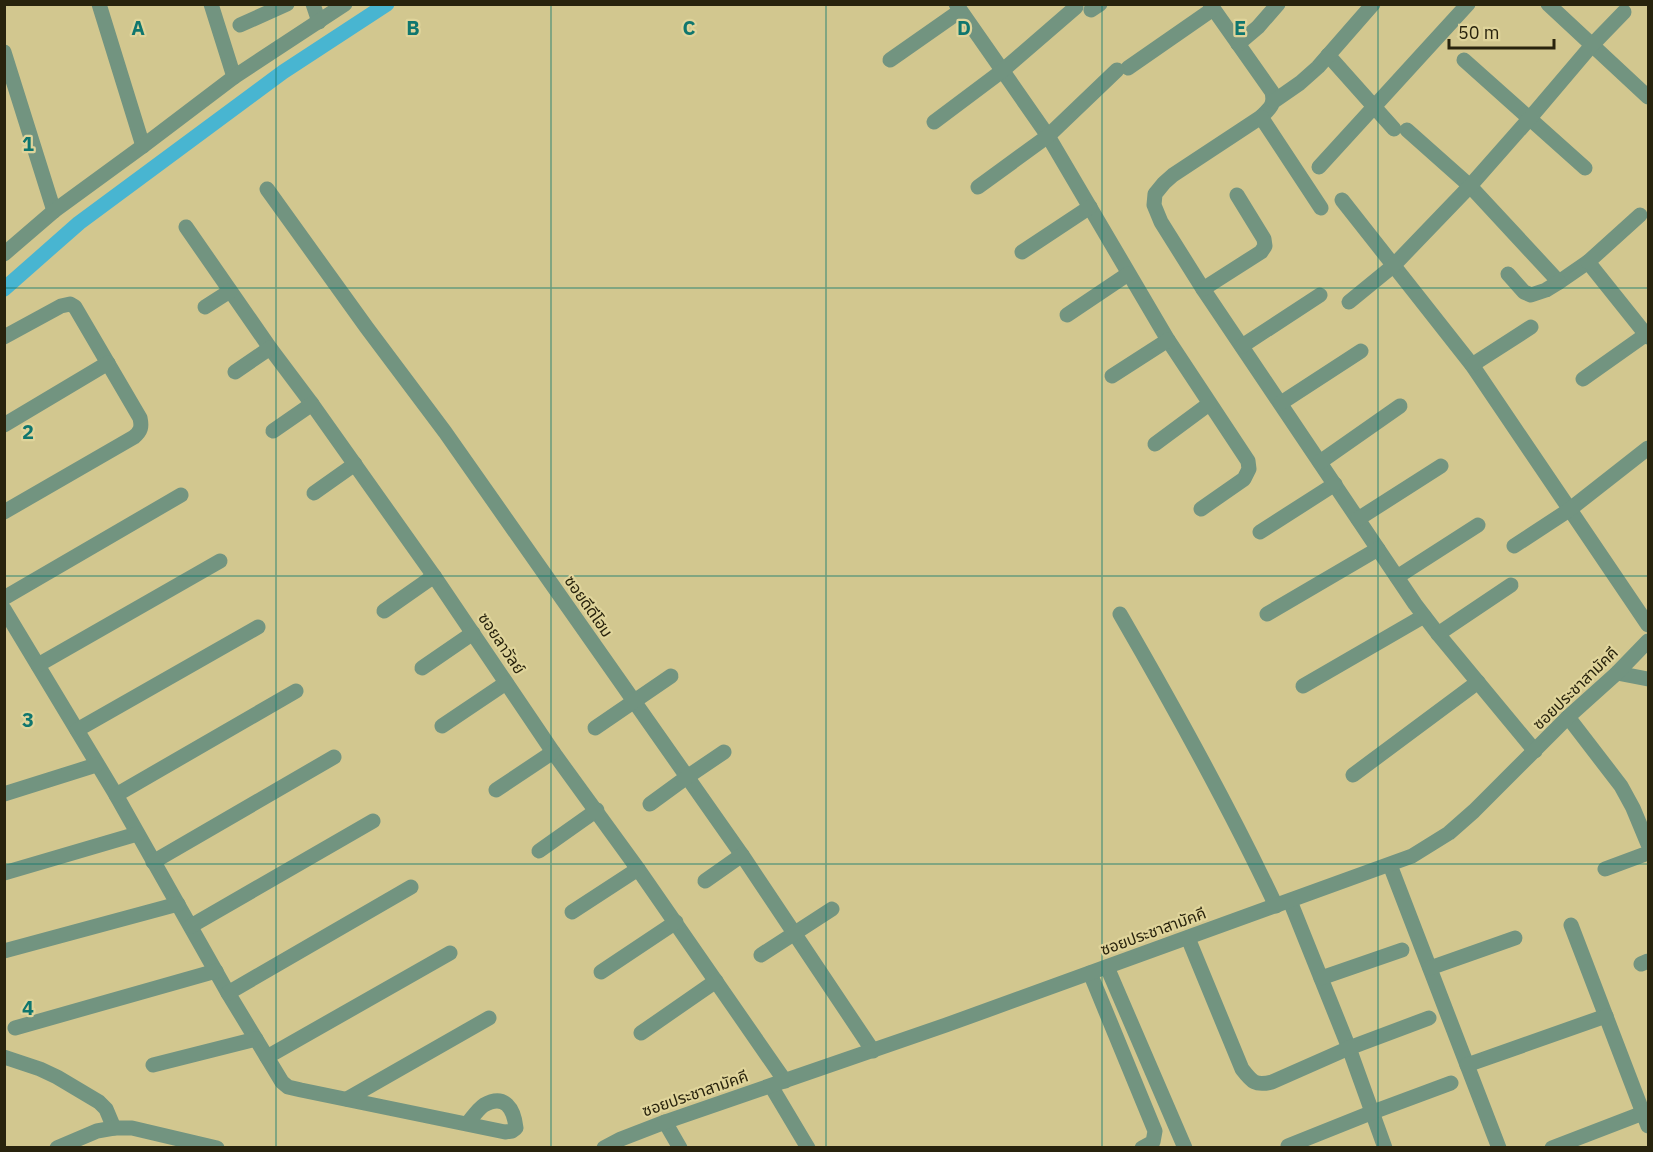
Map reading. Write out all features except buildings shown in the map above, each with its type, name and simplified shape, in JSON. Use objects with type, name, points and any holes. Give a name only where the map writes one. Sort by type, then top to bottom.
[{"type":"street","points":[[99,4],[143,146]]},
{"type":"street","points":[[211,4],[234,77]]},
{"type":"street","points":[[240,25],[287,4]]},
{"type":"street","points":[[314,4],[319,22]]},
{"type":"street","points":[[4,254],[54,211],[234,77],[345,4]]},
{"type":"street","points":[[1238,44],[1258,27],[1278,4]]},
{"type":"street","points":[[1373,4],[1328,55],[1300,83],[1274,101],[1270,109],[1261,117],[1164,183],[1155,194],[1154,205],[1161,222],[1203,289],[1424,616],[1535,750]]},
{"type":"street","points":[[1319,167],[1468,4]]},
{"type":"street","points":[[1548,4],[1648,97]]},
{"type":"street","points":[[934,122],[1089,7]]},
{"type":"street","points":[[978,187],[1048,136],[1123,69],[1211,7],[1272,92],[1274,101]]},
{"type":"street","points":[[890,60],[958,8],[1048,136],[1168,340],[1248,460],[1249,470],[1244,479],[1201,509]]},
{"type":"street","points":[[1349,302],[1393,266],[1470,186],[1592,45],[1624,12]]},
{"type":"street","points":[[4,52],[54,211]]},
{"type":"street","points":[[1328,55],[1374,107],[1470,186],[1560,282]]},
{"type":"street","points":[[1464,60],[1585,168]]},
{"type":"street","points":[[1261,117],[1321,208]]},
{"type":"street","name":"ซอยดีดีโฮม","points":[[267,189],[439,425],[742,855],[873,1051]]},
{"type":"street","points":[[1203,289],[1261,252],[1265,246],[1264,238],[1237,195]]},
{"type":"street","points":[[1342,201],[1472,365],[1648,625]]},
{"type":"street","points":[[1022,252],[1090,207]]},
{"type":"street","points":[[1508,274],[1524,292],[1532,295],[1546,290],[1588,262],[1640,215]]},
{"type":"street","name":"ซอยลาวัลย์","points":[[186,227],[434,576],[553,752],[597,810],[716,981],[778,1084],[808,1148]]},
{"type":"street","points":[[1583,379],[1648,334],[1588,262]]},
{"type":"street","points":[[1067,315],[1128,274]]},
{"type":"street","points":[[205,307],[230,291]]},
{"type":"street","points":[[1242,346],[1320,295]]},
{"type":"street","points":[[4,337],[61,306],[70,304],[75,307],[140,418],[142,426],[134,437],[4,512]]},
{"type":"street","points":[[1472,365],[1531,327]]},
{"type":"street","points":[[1112,376],[1168,340]]},
{"type":"street","points":[[235,372],[270,348]]},
{"type":"street","points":[[1281,403],[1361,351]]},
{"type":"street","points":[[4,425],[108,363]]},
{"type":"street","points":[[273,431],[312,404]]},
{"type":"street","points":[[1155,444],[1209,404]]},
{"type":"street","points":[[1320,462],[1400,406]]},
{"type":"street","points":[[1514,546],[1569,510],[1648,448]]},
{"type":"street","points":[[314,493],[355,465]]},
{"type":"street","points":[[1358,519],[1441,466]]},
{"type":"street","points":[[1260,532],[1335,484]]},
{"type":"street","points":[[4,598],[181,495]]},
{"type":"street","points":[[1397,577],[1478,525]]},
{"type":"street","points":[[1267,614],[1378,549]]},
{"type":"street","points":[[38,665],[220,561]]},
{"type":"street","points":[[384,611],[434,576]]},
{"type":"street","points":[[1438,634],[1510,585]]},
{"type":"street","points":[[4,609],[116,795],[228,993],[282,1082],[288,1087],[467,1124]]},
{"type":"street","points":[[1120,614],[1240,832],[1283,903],[1321,978],[1350,1048],[1386,1148]]},
{"type":"street","points":[[1303,686],[1424,616]]},
{"type":"street","points":[[77,730],[258,627]]},
{"type":"street","points":[[422,668],[473,633]]},
{"type":"street","name":"ซอยประชาสามัคคี","points":[[604,1148],[665,1122],[873,1051],[1412,856],[1449,833],[1474,811],[1648,641]]},
{"type":"street","points":[[1617,673],[1648,679]]},
{"type":"street","points":[[595,728],[671,676]]},
{"type":"street","points":[[1353,775],[1478,682]]},
{"type":"street","points":[[442,726],[506,683]]},
{"type":"street","points":[[116,795],[296,691]]},
{"type":"street","points":[[1568,717],[1622,786],[1647,837]]},
{"type":"street","points":[[496,790],[553,752]]},
{"type":"street","points":[[650,804],[724,752]]},
{"type":"street","points":[[153,862],[334,757]]},
{"type":"street","points":[[4,794],[96,765]]},
{"type":"street","points":[[539,850],[597,810]]},
{"type":"street","points":[[191,926],[373,821]]},
{"type":"street","points":[[4,873],[137,834]]},
{"type":"street","points":[[1605,869],[1648,853]]},
{"type":"street","points":[[705,881],[742,855]]},
{"type":"street","points":[[1389,865],[1499,1148]]},
{"type":"street","points":[[572,912],[638,869]]},
{"type":"street","points":[[228,993],[411,887]]},
{"type":"street","points":[[4,951],[178,904]]},
{"type":"street","points":[[761,955],[832,909]]},
{"type":"street","points":[[601,972],[676,922]]},
{"type":"street","points":[[1552,1148],[1646,1119],[1571,926]]},
{"type":"street","points":[[1188,938],[1242,1069],[1251,1080],[1261,1084],[1272,1082],[1350,1048],[1428,1018]]},
{"type":"street","points":[[1430,968],[1515,938]]},
{"type":"street","points":[[1321,978],[1402,950]]},
{"type":"street","points":[[267,1057],[450,953]]},
{"type":"street","points":[[1107,967],[1185,1148]]},
{"type":"street","points":[[15,1028],[216,971]]},
{"type":"street","points":[[1090,973],[1155,1131],[1153,1142],[1142,1148]]},
{"type":"street","points":[[641,1033],[716,981]]},
{"type":"street","points":[[1467,1065],[1606,1016]]},
{"type":"street","points":[[346,1099],[489,1018]]},
{"type":"street","points":[[153,1065],[256,1039]]},
{"type":"street","points":[[4,1057],[57,1077],[99,1102],[106,1109],[114,1128]]},
{"type":"street","points":[[1288,1146],[1450,1083]]},
{"type":"street","points":[[665,1122],[680,1148]]},
{"type":"street","points":[[57,1148],[98,1131],[114,1128],[132,1128],[218,1148]]},
{"type":"waterway","points":[[4,289],[79,223],[283,72],[387,4]]}]
